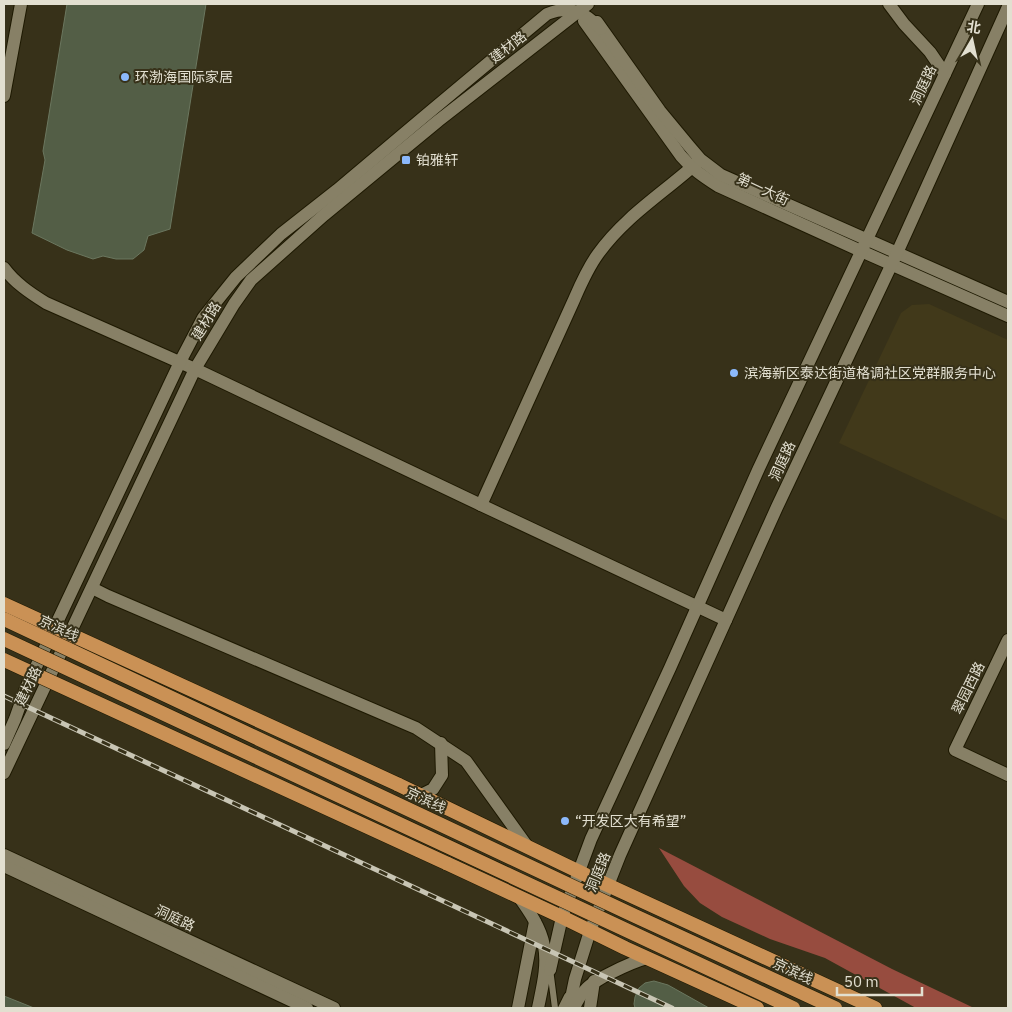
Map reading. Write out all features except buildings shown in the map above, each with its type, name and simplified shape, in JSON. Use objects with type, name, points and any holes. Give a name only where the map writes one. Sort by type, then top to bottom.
[{"type":"highway","points":[[4,604],[421,795],[579,871],[875,1008]]},
{"type":"highway","name":"京滨线","points":[[4,620],[835,1008]]},
{"type":"highway","points":[[4,639],[793,1008]]},
{"type":"highway","points":[[4,660],[757,1008]]},
{"type":"street","points":[[4,96],[21,4]]},
{"type":"street","points":[[4,744],[16,719],[26,688],[180,362],[203,318],[236,277],[281,234],[337,190],[560,4]]},
{"type":"street","points":[[889,4],[904,24],[930,52],[945,74]]},
{"type":"street","name":"洞庭路","points":[[539,1008],[562,917],[591,840],[759,468],[978,4]]},
{"type":"street","points":[[547,14],[582,6],[586,16],[597,31]]},
{"type":"street","name":"建材路","points":[[4,774],[195,369],[234,304],[251,280],[324,215],[582,6]]},
{"type":"street","name":"洞庭路","points":[[569,1008],[575,979],[590,931],[620,856],[777,507],[894,259],[1008,7]]},
{"type":"street","points":[[557,27],[568,23],[597,31]]},
{"type":"street","name":"第一大街","points":[[597,31],[660,110],[705,178],[718,186],[864,245],[1008,316]]},
{"type":"street","points":[[481,505],[569,309],[597,255],[627,221],[695,163]]},
{"type":"street","name":"第一大街","points":[[894,259],[1008,302]]},
{"type":"street","points":[[4,268],[25,289],[46,303],[180,362],[726,620]]},
{"type":"street","points":[[92,588],[416,728],[466,761],[527,846]]},
{"type":"street","name":"翠园西路","points":[[1008,640],[955,750],[1008,775]]},
{"type":"street","points":[[421,795],[434,789],[442,775],[441,743]]},
{"type":"street","name":"洞庭路","points":[[4,855],[334,1008]]},
{"type":"street","name":"洞庭路","points":[[4,866],[307,1008]]},
{"type":"street","points":[[519,897],[535,922],[544,945],[545,961],[539,1008]]},
{"type":"street","points":[[518,1008],[535,922]]},
{"type":"street","points":[[574,1008],[578,1000],[594,981],[618,968],[647,958]]},
{"type":"street","points":[[590,1008],[594,981]]},
{"type":"lane","points":[[550,969],[556,1008]]},
{"type":"lane","points":[[561,1008],[575,979]]},
{"type":"shaded area","points":[[929,304],[1008,340],[1008,521],[839,443],[901,313],[912,305]]},
{"type":"shaded area","points":[[659,848],[892,969],[974,1008],[916,1008],[825,958],[770,939],[722,917],[700,903],[684,886]]},
{"type":"railway","points":[[4,696],[672,1008]]},
{"type":"place","name":"环渤海国际家居","points":[[125,77]]},
{"type":"place","name":"铂雅轩","points":[[406,160]]},
{"type":"place","name":"滨海新区泰达街道格调社区党群服务中心","points":[[734,373]]},
{"type":"place","name":"“开发区大有希望”","points":[[565,821]]}]
